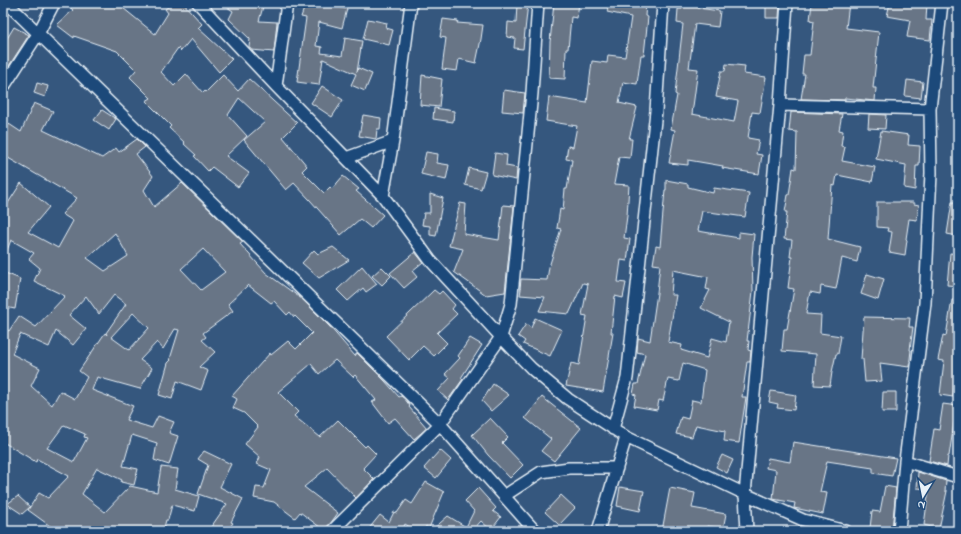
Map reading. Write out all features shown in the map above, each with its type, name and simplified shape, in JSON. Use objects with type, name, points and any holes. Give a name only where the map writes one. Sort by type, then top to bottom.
[{"type":"street","points":[[7,3],[440,424],[534,531]]},
{"type":"street","points":[[3,88],[38,34],[54,3]]},
{"type":"street","points":[[198,3],[383,196],[430,260],[501,337],[532,369],[568,399],[626,437],[745,494],[803,520],[846,531]]},
{"type":"street","points":[[276,86],[286,3]]},
{"type":"street","points":[[383,196],[393,141],[411,3]]},
{"type":"street","points":[[332,531],[440,424],[501,337],[511,304],[532,93],[538,3]]},
{"type":"street","points":[[613,429],[627,378],[656,111],[663,3]]},
{"type":"street","points":[[746,531],[745,494],[780,105],[786,3]]},
{"type":"street","points":[[899,531],[905,461],[925,302],[931,173],[930,109],[942,3]]},
{"type":"street","points":[[780,105],[930,109]]},
{"type":"street","points":[[346,158],[393,141]]},
{"type":"street","points":[[598,531],[626,437]]},
{"type":"street","points":[[905,461],[958,477]]},
{"type":"street","points":[[504,496],[541,472],[569,468],[617,468]]},
{"type":"building","points":[[65,3],[128,3],[123,8],[155,34],[168,13],[165,9],[174,3],[183,3],[202,24],[198,28],[232,59],[219,72],[191,39],[181,51],[178,48],[161,72],[174,86],[186,74],[203,93],[205,91],[206,92],[223,75],[238,91],[249,79],[297,123],[283,137],[307,166],[302,171],[324,193],[330,187],[332,189],[343,176],[359,189],[356,191],[383,215],[371,228],[360,219],[341,235],[294,183],[286,190],[244,140],[265,122],[239,98],[228,115],[247,136],[226,156],[249,173],[238,187],[212,167],[208,171],[194,156],[196,155],[169,128],[171,126],[146,101],[151,98],[130,77],[136,70],[117,51],[74,36],[74,38],[57,25],[73,10]]},
{"type":"building","points":[[221,3],[264,3],[259,21],[277,22],[274,52],[251,50],[249,47],[250,39],[229,19],[233,11]]},
{"type":"building","points":[[306,3],[328,3],[329,5],[347,9],[342,28],[319,22],[316,46],[322,47],[321,53],[342,56],[345,38],[362,41],[357,72],[358,68],[372,74],[365,91],[351,85],[356,74],[323,59],[319,85],[297,82],[306,18],[301,17]]},
{"type":"building","points":[[517,3],[528,3],[523,49],[514,48],[515,38],[507,37],[508,22],[516,23]]},
{"type":"building","points":[[554,3],[579,3],[577,18],[571,17],[568,49],[566,49],[565,79],[549,78],[550,42]]},
{"type":"building","points":[[609,3],[646,3],[645,16],[648,17],[644,55],[641,55],[637,84],[623,82],[619,103],[637,107],[629,139],[632,139],[630,158],[619,157],[614,184],[629,185],[624,238],[630,239],[627,261],[621,260],[618,282],[626,283],[623,298],[615,296],[611,333],[613,333],[603,392],[566,386],[571,363],[579,365],[587,316],[582,315],[588,284],[583,283],[569,314],[539,311],[545,297],[520,295],[520,289],[521,279],[547,280],[549,267],[561,229],[557,228],[560,209],[563,210],[565,189],[567,189],[572,160],[566,159],[568,146],[573,147],[577,126],[546,121],[549,97],[587,103],[592,61],[607,63],[608,55],[625,57],[631,17],[607,12]]},
{"type":"building","points":[[682,3],[698,3],[698,8],[720,11],[718,27],[695,24],[689,68],[698,69],[692,114],[734,122],[738,101],[716,97],[721,71],[725,71],[726,64],[745,66],[744,74],[766,77],[760,113],[752,112],[748,138],[759,140],[756,154],[762,155],[759,174],[722,168],[723,166],[688,160],[688,165],[669,163],[675,130],[671,129],[677,95],[675,94],[683,24],[677,23],[678,9],[682,9]]},
{"type":"building","points":[[766,3],[780,3],[779,18],[766,18]]},
{"type":"building","points":[[812,3],[849,3],[846,28],[879,32],[873,88],[876,88],[875,101],[845,98],[845,100],[801,99],[805,74],[802,74],[804,55],[810,55],[814,21],[810,20]]},
{"type":"building","points":[[890,3],[927,3],[926,20],[932,20],[930,40],[907,37],[910,20],[887,16]]},
{"type":"building","points":[[368,19],[387,23],[386,28],[393,30],[389,45],[363,39]]},
{"type":"building","points":[[443,19],[458,21],[457,23],[483,25],[476,63],[459,59],[457,71],[442,69],[446,38],[440,37]]},
{"type":"building","points":[[14,27],[29,35],[3,75],[3,45]]},
{"type":"building","points":[[422,75],[442,79],[439,107],[420,105]]},
{"type":"building","points":[[907,80],[923,82],[921,98],[905,96]]},
{"type":"building","points":[[37,83],[48,86],[45,97],[34,93]]},
{"type":"building","points":[[322,86],[343,100],[332,117],[311,103]]},
{"type":"building","points":[[504,90],[525,93],[523,113],[502,111]]},
{"type":"building","points":[[34,103],[53,111],[43,130],[102,158],[116,148],[119,152],[137,139],[145,147],[136,154],[153,176],[144,190],[154,207],[182,183],[243,242],[240,244],[266,273],[302,299],[330,327],[355,356],[357,353],[399,397],[401,396],[405,399],[410,406],[409,407],[427,428],[414,439],[395,418],[388,423],[372,402],[376,400],[355,375],[353,377],[335,360],[319,374],[311,364],[278,392],[298,412],[294,416],[320,437],[338,420],[365,447],[367,445],[376,454],[363,468],[374,479],[356,498],[327,468],[304,487],[338,513],[325,531],[300,512],[295,518],[274,502],[254,498],[256,487],[264,488],[271,470],[257,464],[260,457],[245,444],[258,427],[244,413],[233,408],[237,399],[232,396],[270,353],[271,355],[288,341],[296,349],[312,333],[290,312],[287,315],[274,301],[271,303],[248,285],[228,304],[233,311],[203,333],[206,337],[202,340],[215,352],[199,367],[208,371],[201,390],[177,381],[172,399],[159,395],[179,330],[175,329],[163,349],[157,342],[140,360],[152,368],[140,389],[97,377],[92,390],[133,406],[126,420],[152,428],[158,416],[174,422],[169,433],[178,436],[169,465],[154,460],[157,443],[132,435],[123,466],[138,469],[134,485],[121,482],[122,480],[97,468],[82,494],[105,512],[130,486],[157,492],[161,467],[178,469],[175,489],[199,496],[195,511],[172,505],[163,531],[152,527],[149,531],[57,531],[28,510],[39,493],[48,498],[69,476],[37,459],[36,462],[3,442],[3,328],[9,331],[19,316],[36,327],[65,296],[34,281],[40,268],[29,259],[34,253],[11,240],[3,258],[3,211],[21,183],[49,207],[28,232],[58,248],[73,221],[62,214],[77,198],[3,155],[3,134],[9,124],[21,132]],"holes":[[[115,233],[128,256],[105,271],[87,258]],[[203,249],[225,272],[201,290],[181,269]],[[114,295],[126,304],[106,333],[107,335],[105,333],[79,371],[87,377],[75,399],[60,391],[52,405],[31,386],[40,368],[12,354],[20,334],[49,347],[56,331],[73,345],[86,329],[69,315],[86,296],[99,314]],[[133,313],[149,328],[129,350],[111,337]],[[64,425],[85,434],[84,437],[87,438],[74,462],[47,448]]]},
{"type":"building","points":[[434,108],[454,111],[453,122],[433,119]]},
{"type":"building","points":[[102,110],[116,119],[109,130],[94,120]]},
{"type":"building","points":[[791,112],[842,114],[839,130],[843,131],[841,146],[845,147],[842,161],[875,167],[872,182],[837,175],[835,186],[832,185],[828,239],[860,247],[857,262],[842,258],[836,289],[821,286],[820,294],[810,292],[806,314],[821,315],[820,333],[841,336],[830,386],[814,385],[816,354],[782,351],[784,329],[787,329],[794,289],[788,288],[792,257],[790,257],[792,240],[784,239],[787,212],[785,212],[793,168],[796,169],[797,132],[789,131]]},
{"type":"building","points":[[869,114],[886,115],[885,129],[868,128]]},
{"type":"building","points":[[363,115],[381,118],[380,129],[377,129],[376,139],[359,136]]},
{"type":"building","points":[[881,131],[909,135],[908,145],[920,146],[919,166],[916,166],[915,190],[904,188],[906,165],[876,159]]},
{"type":"building","points":[[426,152],[438,154],[437,163],[449,165],[446,180],[421,174]]},
{"type":"building","points":[[495,153],[507,155],[506,166],[517,168],[516,180],[492,175]]},
{"type":"building","points":[[469,168],[486,172],[481,189],[465,185]]},
{"type":"building","points":[[666,180],[688,184],[688,187],[713,193],[714,188],[749,193],[745,217],[702,211],[698,231],[739,238],[739,232],[754,234],[752,257],[753,291],[747,341],[749,341],[748,350],[751,351],[750,362],[747,362],[742,397],[746,397],[739,443],[724,441],[725,431],[696,425],[692,437],[676,434],[681,417],[688,419],[692,400],[701,402],[705,370],[683,363],[679,381],[668,379],[663,401],[659,400],[657,410],[634,406],[636,395],[633,394],[635,384],[638,384],[645,354],[637,352],[638,338],[650,341],[660,265],[653,264],[656,246],[660,247]],"holes":[[[673,270],[708,277],[706,289],[710,290],[701,308],[729,322],[726,342],[712,338],[707,358],[681,350],[682,345],[668,342],[676,295],[671,295]]]},
{"type":"building","points":[[430,194],[443,198],[436,236],[430,235],[430,226],[422,225],[424,213],[430,213]]},
{"type":"building","points":[[877,202],[914,202],[914,204],[919,205],[917,220],[909,219],[905,255],[889,252],[892,232],[887,231],[888,228],[877,227]]},
{"type":"building","points":[[952,202],[958,202],[958,236],[947,234]]},
{"type":"building","points":[[460,203],[466,204],[464,234],[499,240],[503,205],[514,206],[505,292],[486,295],[454,272],[463,249],[449,246]]},
{"type":"building","points":[[333,247],[349,260],[319,278],[302,263],[314,250],[318,254]]},
{"type":"building","points":[[415,252],[423,262],[412,271],[417,277],[404,288],[390,273]]},
{"type":"building","points":[[950,253],[958,254],[958,286],[947,285]]},
{"type":"building","points":[[362,266],[377,284],[366,292],[363,288],[348,301],[337,290]]},
{"type":"building","points":[[382,267],[391,276],[382,285],[372,276]]},
{"type":"building","points":[[3,272],[20,279],[15,309],[5,307],[5,303],[3,303]]},
{"type":"building","points":[[867,274],[884,279],[878,300],[861,294]]},
{"type":"building","points":[[434,290],[439,294],[442,291],[455,305],[452,309],[457,314],[437,333],[447,343],[434,356],[423,346],[409,360],[386,336]]},
{"type":"building","points":[[952,300],[958,300],[958,364],[957,363],[953,397],[940,395],[944,361],[938,360],[943,335],[946,336]]},
{"type":"building","points":[[864,317],[910,318],[909,327],[913,327],[909,367],[880,363],[882,381],[865,382],[863,359],[861,359]]},
{"type":"building","points":[[535,318],[562,330],[550,356],[523,344],[525,341],[518,336],[526,324],[531,328]]},
{"type":"building","points":[[470,338],[482,345],[461,378],[463,379],[448,400],[438,391],[450,378],[445,374],[460,358],[458,356]]},
{"type":"building","points":[[493,384],[509,395],[491,411],[482,401]]},
{"type":"building","points":[[771,391],[796,395],[794,410],[777,408],[778,404],[769,402]]},
{"type":"building","points":[[883,392],[896,392],[896,412],[882,412]]},
{"type":"building","points":[[542,397],[581,428],[554,461],[541,451],[551,439],[525,418]]},
{"type":"building","points":[[943,404],[958,406],[958,424],[954,423],[947,466],[929,461],[934,429],[939,430]]},
{"type":"building","points":[[490,418],[508,437],[502,443],[523,465],[510,478],[488,455],[472,435]]},
{"type":"building","points":[[793,442],[896,458],[892,476],[873,473],[873,468],[827,461],[820,492],[827,493],[823,514],[794,508],[795,503],[773,499],[776,470],[766,468],[768,458],[790,462]]},
{"type":"building","points":[[440,450],[451,460],[436,478],[424,468]]},
{"type":"building","points":[[204,451],[231,464],[220,487],[243,499],[231,522],[233,523],[227,531],[216,531],[211,527],[227,504],[198,494],[208,465],[198,459]]},
{"type":"building","points":[[722,455],[733,460],[727,473],[716,467]]},
{"type":"building","points":[[918,472],[946,481],[945,491],[947,491],[939,529],[924,525],[929,489],[917,488]]},
{"type":"building","points":[[426,482],[444,492],[429,528],[426,526],[423,531],[416,531],[405,524],[402,531],[390,526],[386,531],[367,531],[380,515],[389,522],[394,512],[397,513],[406,500],[412,504]]},
{"type":"building","points":[[885,486],[896,488],[892,530],[870,528],[872,511],[880,512]]},
{"type":"building","points":[[620,487],[644,491],[640,511],[617,506]]},
{"type":"building","points":[[478,488],[496,508],[493,511],[501,517],[491,530],[481,521],[472,531],[431,531],[448,516],[466,527],[474,511],[465,501]]},
{"type":"building","points":[[670,488],[695,493],[692,508],[726,514],[723,529],[708,526],[707,531],[662,531]]},
{"type":"building","points":[[561,495],[575,508],[559,525],[545,512]]},
{"type":"building","points":[[18,496],[30,507],[22,514],[7,504]]}]
